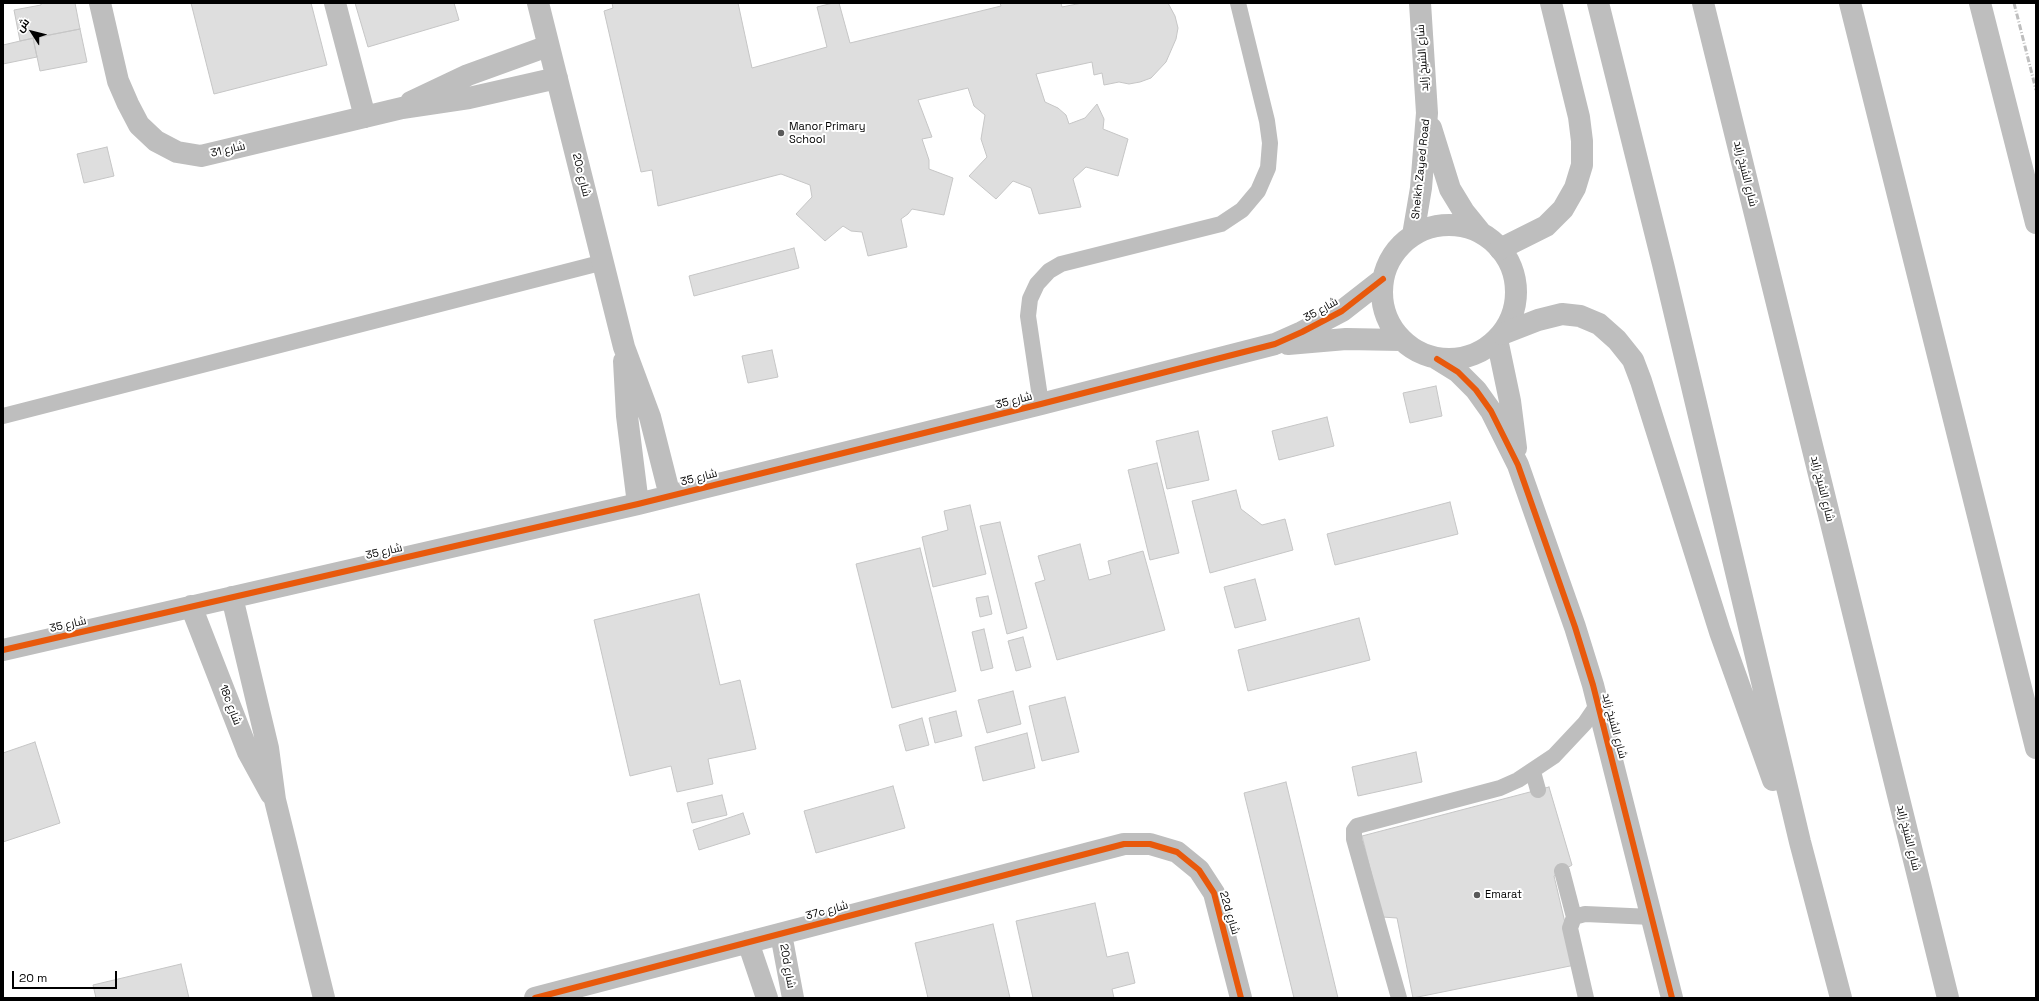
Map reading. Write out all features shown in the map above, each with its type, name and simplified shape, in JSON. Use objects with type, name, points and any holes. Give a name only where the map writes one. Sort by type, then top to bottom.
[{"type":"main road","name":"شارع 31","points":[[100,3],[118,81],[128,104],[140,125],[156,141],[178,152],[201,156],[402,108],[469,98],[557,78]]},
{"type":"main road","points":[[335,3],[365,117]]},
{"type":"main road","name":"20c شارع","points":[[538,3],[604,262],[624,347],[650,417],[670,496]]},
{"type":"main road","name":"شارع الشيخ زايد","points":[[1420,3],[1427,113]]},
{"type":"main road","points":[[1500,249],[1546,226],[1563,209],[1575,188],[1582,165],[1582,141],[1579,117],[1551,3]]},
{"type":"main road","points":[[1598,3],[1663,264],[1800,842],[1841,998]]},
{"type":"main road","name":"شارع الشيخ زايد","points":[[1703,3],[1948,998]]},
{"type":"main road","points":[[1850,3],[2036,748]]},
{"type":"main road","points":[[1980,3],[2036,223]]},
{"type":"main road","name":"شارع 31","points":[[402,108],[434,90],[468,75],[548,46]]},
{"type":"main road","name":"Sheikh Zayed Road","points":[[1427,113],[1450,189],[1464,212],[1481,233]]},
{"type":"main road","name":"Sheikh Zayed Road","points":[[1413,235],[1421,188],[1427,113]]},
{"type":"main road","points":[[1447,225],[1465,226],[1481,233],[1500,249],[1509,261],[1514,276],[1516,291],[1515,306],[1510,321],[1500,337],[1518,465],[1491,411],[1476,390],[1458,372],[1437,359],[1418,352],[1401,340],[1391,328],[1384,312],[1382,296],[1383,279],[1389,262],[1399,247],[1413,235],[1429,228],[1447,225]]},
{"type":"main road","name":"شارع 35","points":[[3,650],[638,504],[1275,344],[1342,311],[1383,279]]},
{"type":"main road","points":[[1437,359],[1458,359],[1480,352],[1500,337],[1544,318],[1562,314],[1580,316],[1603,328],[1617,340],[1632,360],[1641,381],[1736,678],[1757,738],[1800,842]]},
{"type":"main road","name":"شارع 35","points":[[1275,344],[1346,339],[1401,340]]},
{"type":"main road","name":"20c شارع","points":[[624,347],[626,416],[638,504]]},
{"type":"main road","name":"شارع الشيخ زايد","points":[[1518,465],[1575,627],[1598,704],[1672,998]]},
{"type":"main road","name":"18c شارع","points":[[232,598],[268,748],[275,800],[324,998]]},
{"type":"main road","name":"18c شارع","points":[[192,606],[248,752],[265,785],[275,800]]},
{"type":"main road","name":"37c شارع","points":[[535,998],[1124,844]]},
{"type":"main road","name":"22d شارع","points":[[1124,844],[1150,844],[1177,852],[1199,870],[1214,893],[1241,998]]},
{"type":"main road","name":"20d شارع","points":[[781,934],[793,998]]},
{"type":"main road","points":[[748,942],[767,998]]},
{"type":"lane","points":[[1041,404],[1028,316],[1030,299],[1037,284],[1049,271],[1061,264],[1221,224],[1242,210],[1258,191],[1268,168],[1270,143],[1267,121],[1238,3]]},
{"type":"lane","points":[[3,416],[604,262]]},
{"type":"lane","points":[[1399,998],[1354,839],[1354,830],[1362,825],[1500,788],[1533,772],[1554,756],[1570,740],[1598,704]]},
{"type":"lane","points":[[1533,772],[1538,790]]},
{"type":"lane","points":[[1562,871],[1574,917],[1570,928],[1586,998]]},
{"type":"lane","points":[[1574,917],[1585,914],[1652,917]]},
{"type":"building","points":[[41,3],[75,3],[80,29],[20,41],[14,10],[41,5]]},
{"type":"building","points":[[191,3],[311,3],[327,65],[214,94]]},
{"type":"building","points":[[355,3],[454,3],[459,20],[368,47]]},
{"type":"building","name":"Manor Primary School","points":[[612,3],[738,3],[752,68],[827,47],[817,7],[833,3],[839,3],[850,43],[1001,6],[1000,3],[1061,3],[1062,7],[1082,3],[1168,3],[1175,16],[1178,28],[1176,39],[1166,62],[1151,78],[1140,82],[1129,84],[1119,82],[1104,85],[1102,73],[1094,75],[1092,62],[1036,74],[1045,102],[1058,108],[1066,115],[1069,124],[1085,118],[1097,104],[1104,119],[1103,129],[1128,139],[1118,176],[1086,167],[1073,179],[1081,207],[1039,214],[1031,188],[1013,181],[996,199],[969,176],[987,157],[981,139],[985,115],[974,106],[968,88],[918,100],[932,137],[922,139],[929,160],[929,169],[953,178],[944,215],[912,209],[901,219],[907,247],[868,256],[862,232],[851,231],[843,226],[825,241],[796,214],[812,197],[810,185],[781,174],[658,206],[652,170],[641,172],[604,11],[613,8]]},
{"type":"building","points":[[80,29],[87,62],[40,71],[33,38]]},
{"type":"building","points":[[33,38],[37,57],[3,64],[3,45]]},
{"type":"building","points":[[107,147],[114,176],[84,183],[77,154]]},
{"type":"building","points":[[794,248],[799,268],[694,296],[689,276]]},
{"type":"building","points":[[772,350],[778,377],[748,383],[742,356]]},
{"type":"building","points":[[1436,386],[1442,416],[1410,423],[1403,393]]},
{"type":"building","points":[[1327,417],[1334,446],[1279,460],[1272,431]]},
{"type":"building","points":[[1198,431],[1209,480],[1167,489],[1156,441]]},
{"type":"building","points":[[1157,463],[1179,553],[1150,560],[1128,470]]},
{"type":"building","points":[[1236,490],[1241,509],[1262,525],[1285,519],[1293,550],[1210,573],[1192,501]]},
{"type":"building","points":[[1450,502],[1458,534],[1335,565],[1327,534]]},
{"type":"building","points":[[970,505],[986,574],[933,587],[922,537],[948,530],[944,511]]},
{"type":"building","points":[[1000,522],[1027,628],[1007,634],[980,526]]},
{"type":"building","points":[[1080,544],[1089,580],[1111,574],[1108,561],[1143,551],[1165,630],[1057,660],[1035,583],[1045,580],[1038,556]]},
{"type":"building","points":[[920,548],[956,691],[892,708],[856,564]]},
{"type":"building","points":[[1255,579],[1266,620],[1235,628],[1224,587]]},
{"type":"building","points":[[699,594],[720,685],[740,680],[756,749],[708,759],[713,784],[677,792],[671,766],[630,776],[594,620]]},
{"type":"building","points":[[988,596],[992,614],[980,617],[976,598]]},
{"type":"building","points":[[1359,618],[1370,660],[1248,691],[1238,650]]},
{"type":"building","points":[[984,629],[993,668],[981,671],[972,632]]},
{"type":"building","points":[[1023,637],[1031,667],[1016,671],[1008,641]]},
{"type":"building","points":[[1013,691],[1021,724],[987,733],[978,700]]},
{"type":"building","points":[[1065,697],[1079,752],[1042,761],[1029,706]]},
{"type":"building","points":[[956,711],[962,736],[935,743],[929,718]]},
{"type":"building","points":[[922,718],[929,745],[906,751],[899,725]]},
{"type":"building","points":[[1027,733],[1035,768],[983,781],[975,747]]},
{"type":"building","points":[[35,742],[60,823],[3,842],[3,753]]},
{"type":"building","points":[[1416,752],[1422,782],[1358,796],[1352,767]]},
{"type":"building","points":[[1286,782],[1338,998],[1294,998],[1244,793]]},
{"type":"building","points":[[893,786],[905,828],[816,853],[804,811]]},
{"type":"building","points":[[1549,787],[1572,865],[1554,876],[1575,965],[1413,998],[1397,918],[1382,917],[1362,836]]},
{"type":"building","points":[[722,795],[727,815],[692,823],[687,803]]},
{"type":"building","points":[[743,813],[750,834],[699,850],[693,830]]},
{"type":"building","points":[[1095,903],[1107,957],[1128,952],[1135,983],[1112,989],[1114,998],[1033,998],[1016,921]]},
{"type":"building","points":[[993,924],[1010,998],[928,998],[915,943]]},
{"type":"building","points":[[181,964],[189,998],[96,998],[93,985]]},
{"type":"railway","points":[[2014,3],[2036,90]]},
{"type":"cycle path","points":[[3,650],[638,504],[1275,344],[1342,311],[1383,279]]},
{"type":"cycle path","points":[[1437,359],[1458,372],[1476,390],[1491,411],[1518,465],[1575,627],[1593,685],[1672,998]]},
{"type":"cycle path","points":[[535,998],[1124,844],[1150,844],[1177,852],[1199,870],[1214,893],[1241,998]]},
{"type":"place","name":"Manor Primary School","points":[[781,133]]},
{"type":"place","name":"Emarat","points":[[1477,895]]}]
